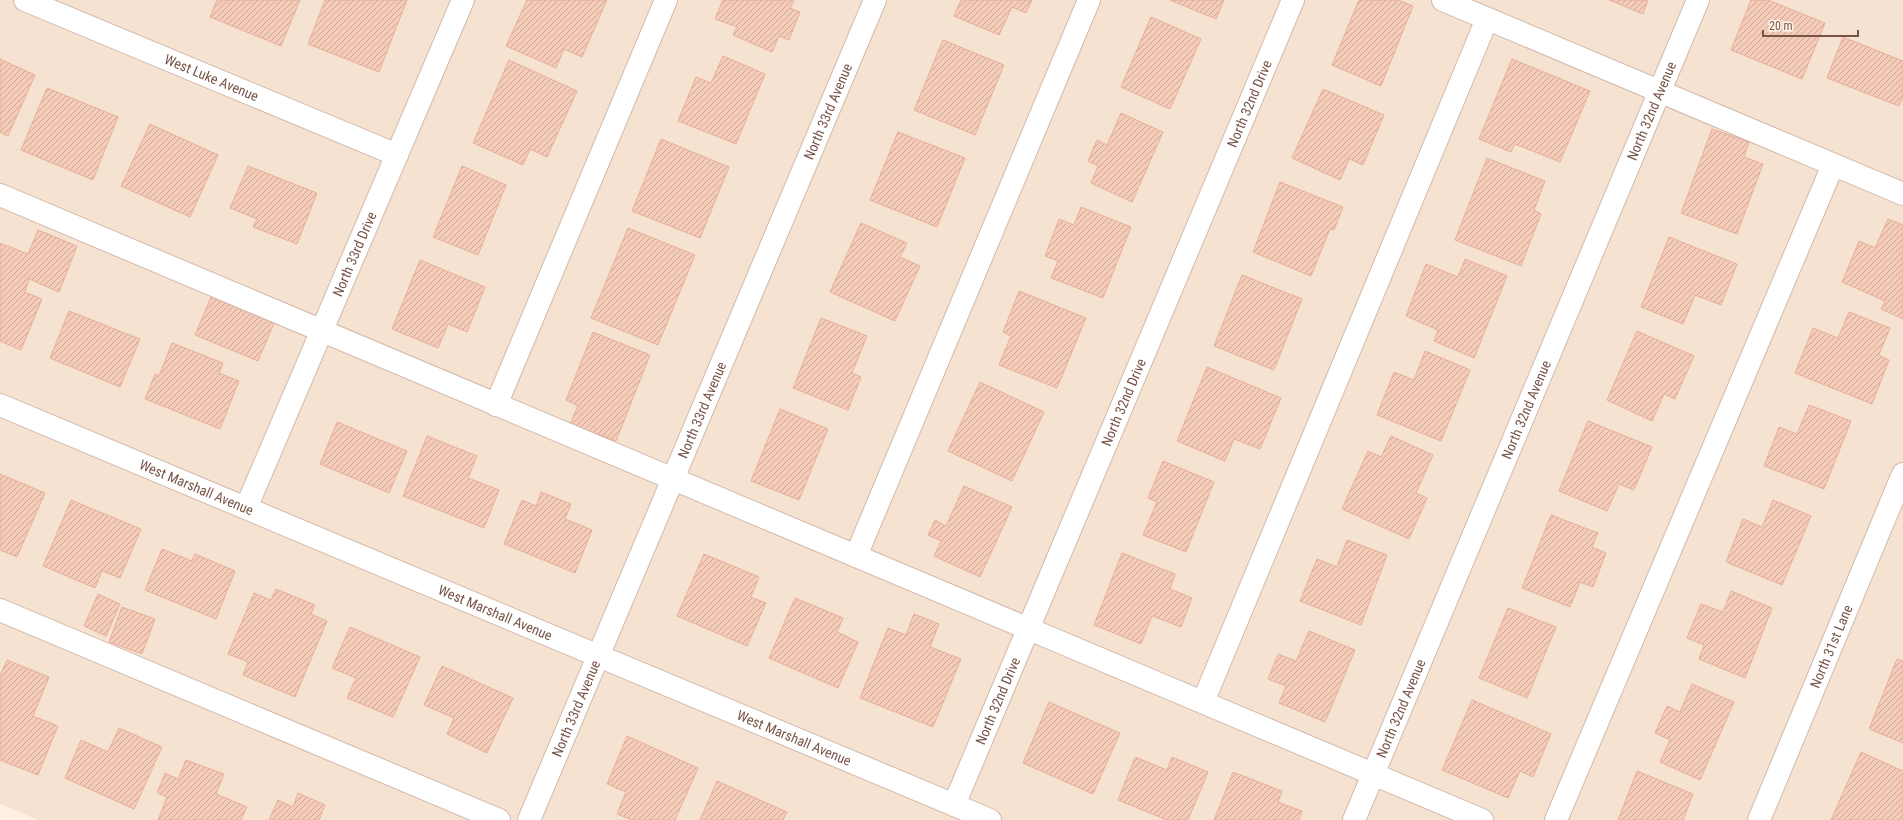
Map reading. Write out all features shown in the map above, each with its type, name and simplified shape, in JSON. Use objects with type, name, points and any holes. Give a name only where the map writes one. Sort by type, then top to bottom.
[{"type":"street","name":"West Luke Avenue","points":[[25,0],[55,6],[397,155]]},
{"type":"street","name":"North 33rd Drive","points":[[246,508],[463,0]]},
{"type":"street","points":[[496,405],[666,0]]},
{"type":"street","name":"North 33rd Avenue","points":[[529,820],[875,0]]},
{"type":"street","points":[[856,556],[1089,0]]},
{"type":"street","name":"North 32nd Drive","points":[[954,805],[1293,0]]},
{"type":"street","points":[[1443,0],[1903,194]]},
{"type":"street","name":"North 32nd Avenue","points":[[1354,820],[1698,0]]},
{"type":"street","points":[[1203,702],[1487,19]]},
{"type":"street","points":[[1556,820],[1833,165]]},
{"type":"street","points":[[0,195],[1482,820]]},
{"type":"street","name":"West Marshall Avenue","points":[[0,405],[990,820]]},
{"type":"street","name":"North 31st Lane","points":[[1759,820],[1903,474]]},
{"type":"street","points":[[0,610],[499,820]]},
{"type":"shaded area","points":[[0,0],[1903,0],[1903,820],[38,820],[0,804]]},
{"type":"building","points":[[217,0],[300,0],[281,46],[210,17]]},
{"type":"building","points":[[325,0],[407,0],[379,72],[308,44]]},
{"type":"building","points":[[527,0],[607,0],[582,57],[564,49],[556,68],[506,46]]},
{"type":"building","points":[[723,0],[794,0],[790,8],[800,12],[789,40],[779,36],[772,52],[733,35],[737,27],[715,19]]},
{"type":"building","points":[[961,0],[1032,0],[1026,13],[1012,7],[999,35],[954,16]]},
{"type":"building","points":[[1170,0],[1224,0],[1216,19]]},
{"type":"building","points":[[1359,0],[1398,0],[1413,6],[1381,86],[1332,65]]},
{"type":"building","points":[[1609,0],[1648,0],[1643,14]]},
{"type":"building","points":[[1751,0],[1768,0],[1825,23],[1802,79],[1731,50]]},
{"type":"building","points":[[1151,17],[1201,39],[1170,109],[1121,87]]},
{"type":"building","points":[[1843,37],[1903,61],[1903,97],[1899,106],[1827,78]]},
{"type":"building","points":[[943,40],[1004,65],[975,135],[914,110]]},
{"type":"building","points":[[723,56],[765,74],[736,144],[678,121],[696,77],[711,83]]},
{"type":"building","points":[[0,59],[35,75],[8,136],[0,132]]},
{"type":"building","points":[[1512,59],[1590,91],[1560,162],[1515,144],[1511,152],[1479,139]]},
{"type":"building","points":[[509,60],[577,91],[547,157],[530,149],[523,165],[473,143]]},
{"type":"building","points":[[47,88],[118,117],[93,180],[21,150]]},
{"type":"building","points":[[1323,89],[1384,115],[1363,165],[1349,159],[1340,180],[1292,158]]},
{"type":"building","points":[[1121,113],[1163,132],[1132,202],[1091,183],[1098,166],[1088,161],[1097,140],[1107,145]]},
{"type":"building","points":[[150,124],[218,155],[190,217],[121,186]]},
{"type":"building","points":[[1712,129],[1749,142],[1744,157],[1763,164],[1737,234],[1681,213]]},
{"type":"building","points":[[898,132],[965,158],[937,227],[870,200]]},
{"type":"building","points":[[661,139],[729,167],[700,238],[632,211]]},
{"type":"building","points":[[1487,158],[1545,181],[1534,210],[1541,214],[1521,266],[1455,240]]},
{"type":"building","points":[[248,166],[317,193],[297,244],[253,227],[257,219],[230,208]]},
{"type":"building","points":[[462,166],[506,185],[478,255],[433,237]]},
{"type":"building","points":[[1280,182],[1343,207],[1334,230],[1330,229],[1311,276],[1253,252]]},
{"type":"building","points":[[1081,207],[1131,227],[1103,298],[1051,278],[1058,261],[1045,256],[1059,219],[1074,225]]},
{"type":"building","points":[[1888,219],[1903,225],[1903,319],[1881,309],[1885,301],[1842,282],[1859,241],[1875,248]]},
{"type":"building","points":[[861,223],[907,243],[900,257],[920,266],[895,321],[830,292]]},
{"type":"building","points":[[628,228],[695,255],[658,345],[591,318]]},
{"type":"building","points":[[38,230],[77,246],[59,292],[29,279],[25,292],[42,299],[21,350],[0,341],[0,243],[28,254]]},
{"type":"building","points":[[1669,237],[1737,264],[1721,305],[1695,295],[1683,324],[1641,307]]},
{"type":"building","points":[[1465,259],[1507,276],[1474,358],[1434,341],[1438,330],[1406,316],[1426,264],[1458,277]]},
{"type":"building","points":[[420,260],[485,287],[467,332],[448,324],[438,348],[392,329]]},
{"type":"building","points":[[1242,275],[1302,299],[1274,370],[1214,346]]},
{"type":"building","points":[[1019,291],[1086,318],[1057,388],[999,365],[1011,336],[1003,332]]},
{"type":"building","points":[[211,297],[274,323],[258,361],[195,335]]},
{"type":"building","points":[[69,311],[140,339],[120,387],[50,358]]},
{"type":"building","points":[[1849,312],[1890,328],[1879,355],[1889,360],[1872,404],[1795,373],[1813,328],[1838,338]]},
{"type":"building","points":[[821,318],[867,336],[852,373],[861,377],[848,410],[793,388]]},
{"type":"building","points":[[1637,331],[1694,356],[1675,399],[1664,394],[1652,421],[1607,400]]},
{"type":"building","points":[[593,332],[650,355],[616,441],[570,424],[578,406],[566,400]]},
{"type":"building","points":[[172,343],[223,363],[219,373],[239,381],[220,429],[145,399],[155,374],[159,376]]},
{"type":"building","points":[[1425,351],[1470,370],[1441,441],[1377,415],[1394,372],[1414,380]]},
{"type":"building","points":[[1207,367],[1281,398],[1260,449],[1234,439],[1225,461],[1177,441]]},
{"type":"building","points":[[980,382],[1044,412],[1012,481],[948,451]]},
{"type":"building","points":[[1809,405],[1851,421],[1824,489],[1764,466],[1779,427],[1797,434]]},
{"type":"building","points":[[780,409],[828,429],[799,500],[751,481]]},
{"type":"building","points":[[1588,421],[1652,447],[1634,490],[1619,484],[1607,511],[1559,491]]},
{"type":"building","points":[[337,422],[407,451],[389,493],[320,464]]},
{"type":"building","points":[[427,436],[477,456],[468,478],[499,490],[484,528],[403,496]]},
{"type":"building","points":[[1391,436],[1433,455],[1416,493],[1427,498],[1409,539],[1342,509],[1368,451],[1381,457]]},
{"type":"building","points":[[1163,461],[1214,482],[1186,552],[1143,535],[1157,502],[1148,498]]},
{"type":"building","points":[[0,474],[45,493],[17,557],[0,550]]},
{"type":"building","points":[[964,486],[1012,507],[980,577],[934,556],[941,541],[928,535],[935,520],[946,526]]},
{"type":"building","points":[[541,492],[571,504],[565,519],[592,530],[575,573],[504,544],[522,500],[536,506]]},
{"type":"building","points":[[71,500],[141,529],[120,578],[102,571],[95,588],[43,566]]},
{"type":"building","points":[[1773,500],[1811,516],[1782,585],[1726,562],[1743,519],[1762,527]]},
{"type":"building","points":[[1551,515],[1598,533],[1592,547],[1606,553],[1593,587],[1580,582],[1570,607],[1522,588]]},
{"type":"building","points":[[1347,540],[1387,555],[1361,625],[1300,601],[1317,559],[1337,567]]},
{"type":"building","points":[[162,549],[192,561],[195,554],[235,571],[216,619],[145,590]]},
{"type":"building","points":[[1122,553],[1175,574],[1170,589],[1192,598],[1181,627],[1152,616],[1141,644],[1094,625]]},
{"type":"building","points":[[704,554],[759,577],[751,597],[766,603],[747,646],[677,616]]},
{"type":"building","points":[[276,589],[315,605],[311,614],[327,621],[295,697],[243,675],[248,662],[228,654],[254,593],[271,600]]},
{"type":"building","points":[[1731,591],[1772,608],[1745,678],[1699,659],[1704,645],[1687,638],[1701,604],[1723,612]]},
{"type":"building","points":[[98,594],[120,604],[106,636],[84,626]]},
{"type":"building","points":[[795,598],[843,618],[837,632],[858,642],[838,688],[769,658]]},
{"type":"building","points":[[122,607],[155,619],[142,654],[109,642]]},
{"type":"building","points":[[1508,608],[1556,627],[1527,698],[1479,678]]},
{"type":"building","points":[[914,614],[939,624],[930,647],[961,659],[933,727],[860,698],[888,628],[906,635]]},
{"type":"building","points":[[350,627],[420,657],[393,717],[347,698],[356,678],[332,668]]},
{"type":"building","points":[[1309,631],[1355,650],[1325,722],[1279,703],[1286,686],[1268,679],[1278,654],[1296,661]]},
{"type":"building","points":[[1897,659],[1903,661],[1903,743],[1869,729]]},
{"type":"building","points":[[7,660],[49,677],[33,716],[58,726],[38,775],[0,760],[0,675]]},
{"type":"building","points":[[442,666],[513,698],[487,753],[447,734],[454,718],[424,705]]},
{"type":"building","points":[[1692,684],[1734,702],[1700,780],[1660,762],[1670,740],[1655,733],[1667,706],[1680,712]]},
{"type":"building","points":[[1472,700],[1551,734],[1533,777],[1520,771],[1508,798],[1442,770]]},
{"type":"building","points":[[1049,702],[1120,733],[1093,794],[1023,763]]},
{"type":"building","points":[[119,728],[162,747],[134,809],[65,778],[81,740],[108,752]]},
{"type":"building","points":[[627,736],[698,768],[675,820],[632,820],[617,814],[626,792],[607,784]]},
{"type":"building","points":[[1861,752],[1903,771],[1903,820],[1831,820]]},
{"type":"building","points":[[1135,757],[1167,770],[1172,757],[1208,772],[1188,820],[1167,820],[1118,800]]},
{"type":"building","points":[[186,760],[224,774],[216,794],[247,807],[241,820],[158,820],[167,797],[157,793],[165,773],[178,779]]},
{"type":"building","points":[[1637,771],[1693,794],[1683,820],[1618,820]]},
{"type":"building","points":[[1233,772],[1282,791],[1278,802],[1302,811],[1299,820],[1214,820]]},
{"type":"building","points":[[717,781],[787,812],[783,820],[700,820]]},
{"type":"building","points":[[298,793],[325,805],[319,820],[269,820],[278,800],[293,807]]}]
